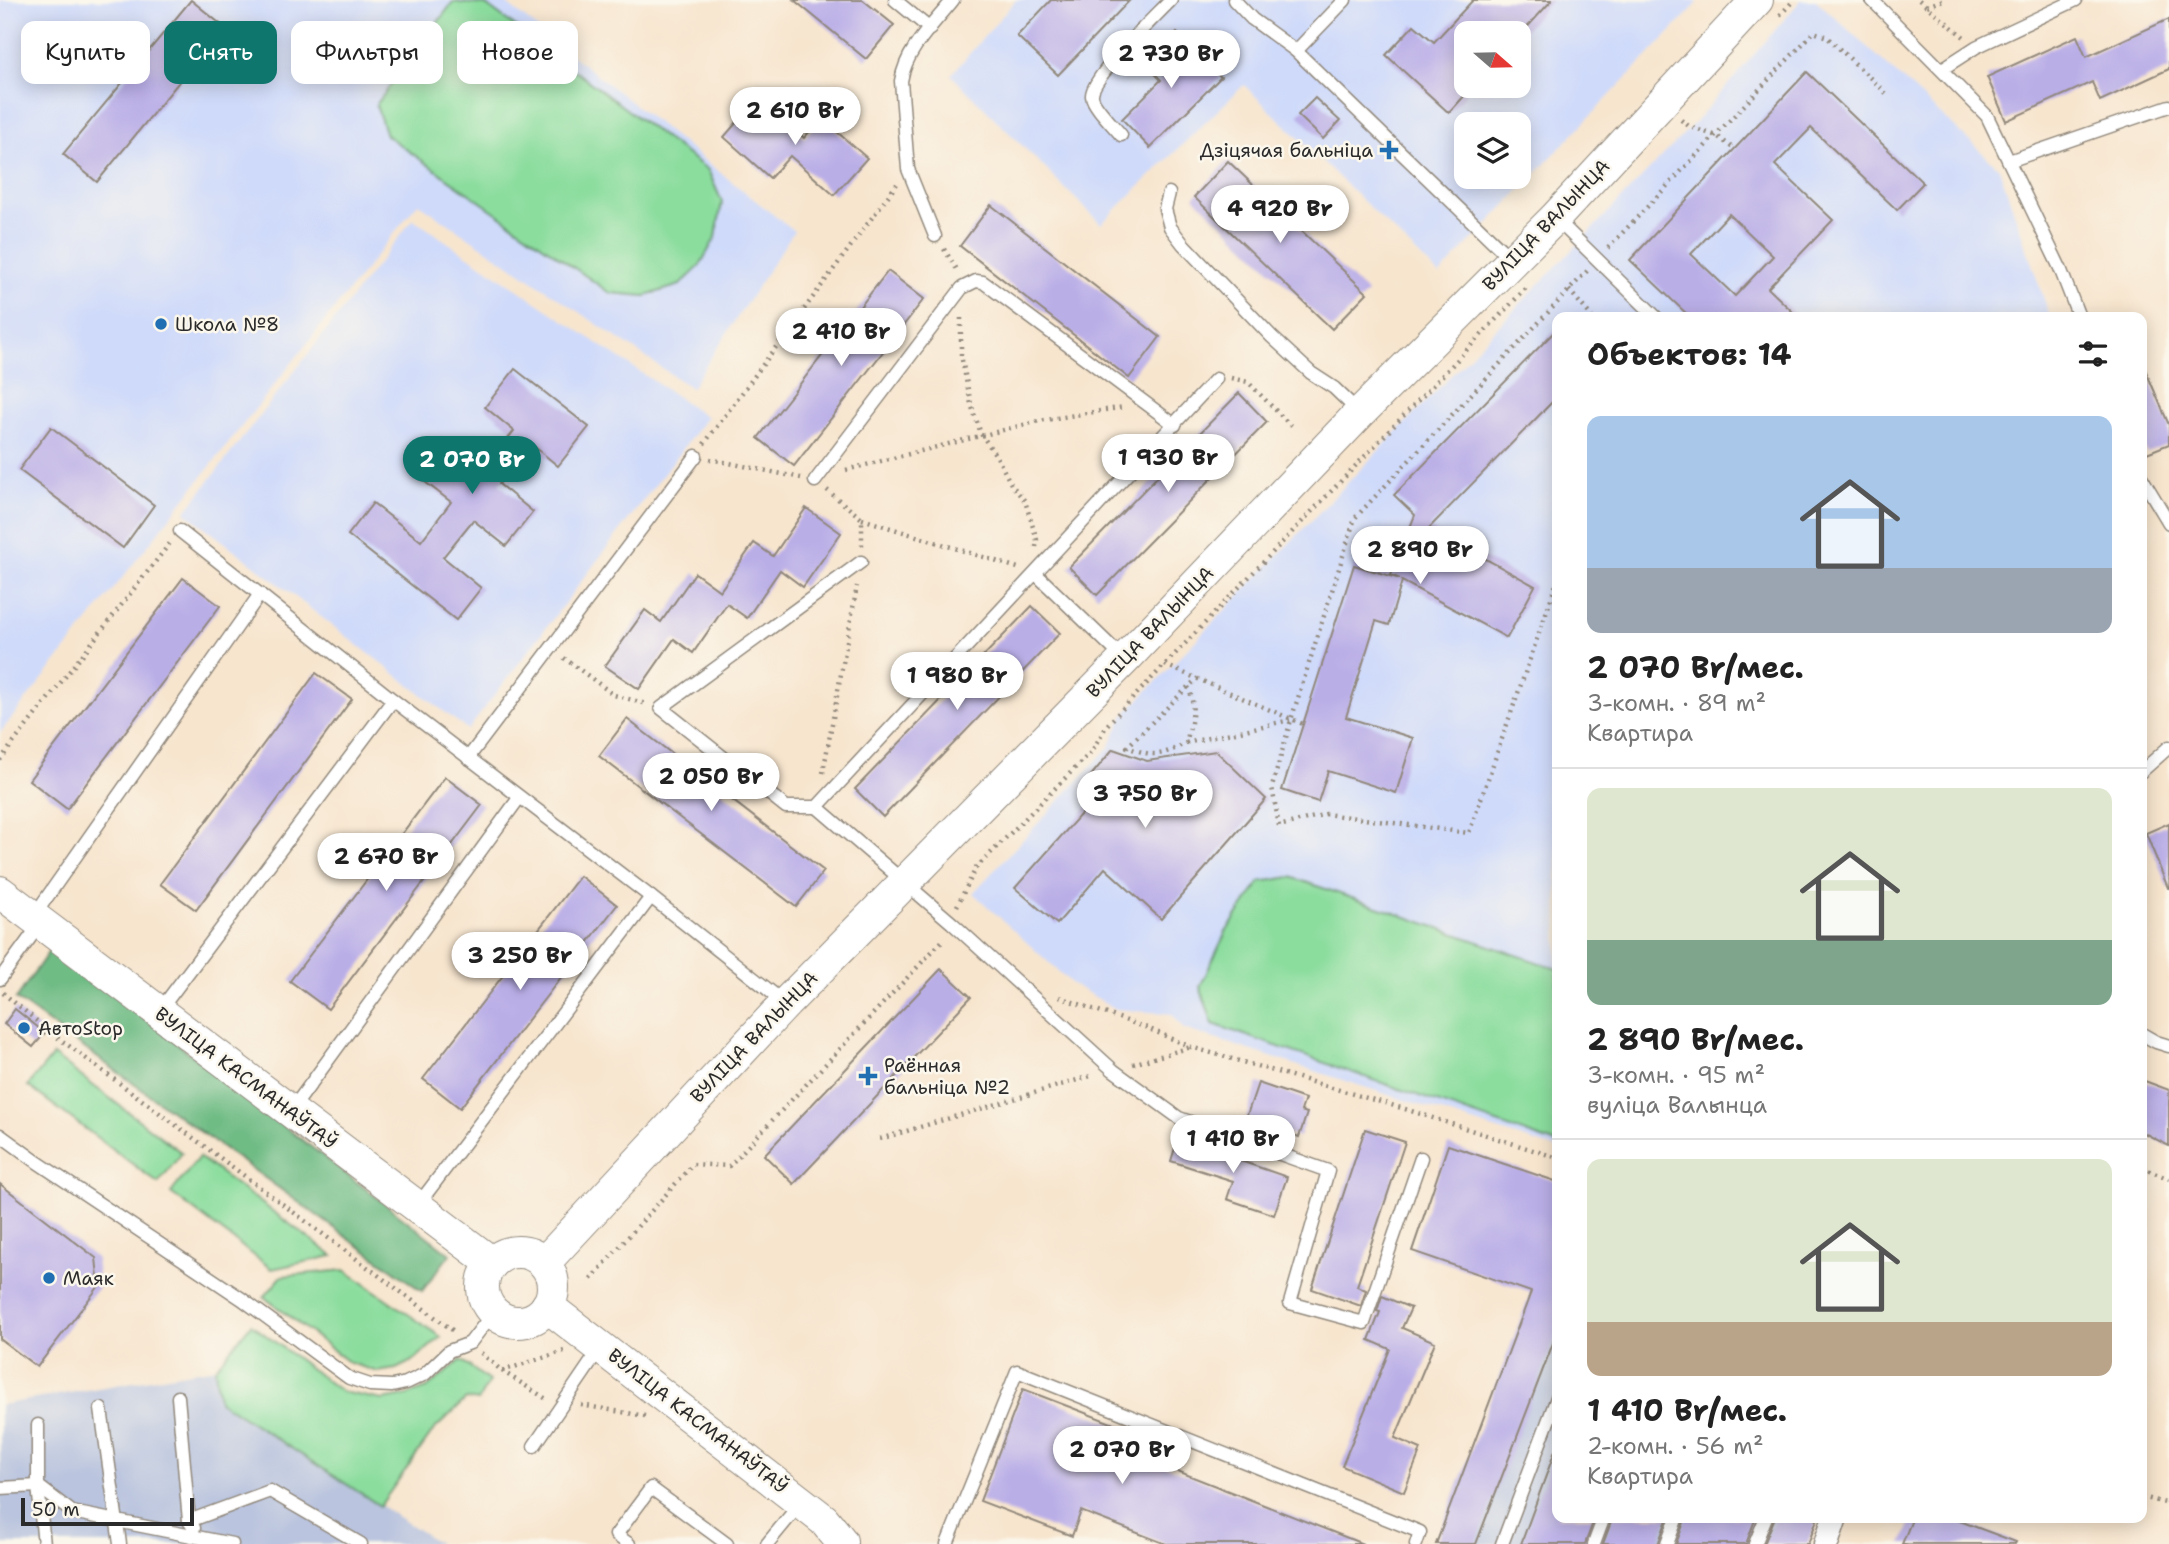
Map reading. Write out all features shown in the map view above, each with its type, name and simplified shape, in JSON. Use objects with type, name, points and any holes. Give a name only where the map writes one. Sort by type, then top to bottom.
[{"type":"street","name":"ВУЛІЦА ВАЛЫНЦА","points":[[544,1263],[786,1003],[1125,659],[1360,413],[1522,272],[1555,218],[1766,10]]},
{"type":"street","name":"ВУЛІЦА КАСМАНАЎТАЎ","points":[[0,892],[492,1263]]},
{"type":"street","points":[[517,1252],[529,1254],[544,1263],[552,1279],[552,1290],[547,1306],[535,1318],[513,1322],[493,1313],[486,1304],[483,1293],[483,1281],[492,1263],[505,1254],[517,1252]]},
{"type":"street","name":"ВУЛІЦА КАСМАНАЎТАЎ","points":[[547,1306],[802,1502],[824,1520],[843,1543]]},
{"type":"street","points":[[1826,1544],[1833,1523]]},
{"type":"lane","points":[[895,0],[929,29]]},
{"type":"lane","points":[[935,236],[908,169],[901,81],[908,55],[953,0]]},
{"type":"lane","points":[[1121,135],[1092,100],[1092,91],[1114,60],[1171,0]]},
{"type":"lane","points":[[1234,0],[1252,19],[1296,51],[1522,272]]},
{"type":"lane","points":[[1296,51],[1345,0]]},
{"type":"lane","points":[[1872,0],[1987,116],[2060,268],[2077,312]]},
{"type":"lane","points":[[1942,69],[1976,47],[2076,0]]},
{"type":"lane","points":[[2010,161],[2169,106]]},
{"type":"lane","points":[[1169,192],[1165,209],[1170,227],[1183,244],[1311,373],[1334,387],[1360,413]]},
{"type":"lane","points":[[1555,218],[1651,312]]},
{"type":"lane","points":[[817,479],[962,288],[976,281],[983,282],[1175,425]]},
{"type":"lane","points":[[817,807],[1216,379]]},
{"type":"lane","points":[[468,758],[696,456]]},
{"type":"lane","points":[[2147,486],[2169,523]]},
{"type":"lane","points":[[180,531],[393,700],[786,1003]]},
{"type":"lane","points":[[862,562],[661,708],[786,807],[817,807],[952,923],[1113,1070],[1180,1118],[1328,1171],[1290,1303],[1364,1323],[1421,1158]]},
{"type":"lane","points":[[1036,574],[1125,659]]},
{"type":"lane","points":[[0,979],[260,594]]},
{"type":"lane","points":[[158,1012],[393,700]]},
{"type":"lane","points":[[2147,767],[2169,747]]},
{"type":"lane","points":[[291,1111],[519,798]]},
{"type":"lane","points":[[417,1206],[651,897]]},
{"type":"lane","points":[[2147,1037],[2169,1046]]},
{"type":"lane","points":[[0,1135],[37,1163],[242,1298],[349,1378],[370,1385],[392,1386],[406,1383],[425,1374],[449,1351],[470,1343],[493,1313]]},
{"type":"lane","points":[[534,1446],[602,1346]]},
{"type":"lane","points":[[947,1544],[1017,1371],[1420,1532],[1416,1544]]},
{"type":"lane","points":[[178,1397],[189,1521],[200,1540]]},
{"type":"lane","points":[[101,1409],[120,1544]]},
{"type":"lane","points":[[1502,1544],[1552,1411]]},
{"type":"lane","points":[[38,1425],[38,1486],[44,1544]]},
{"type":"lane","points":[[0,1488],[38,1486],[72,1512],[200,1540],[232,1544]]},
{"type":"lane","points":[[629,1544],[616,1535],[651,1488],[727,1544]]},
{"type":"lane","points":[[189,1521],[270,1491],[361,1544]]},
{"type":"lane","points":[[767,1544],[802,1502]]},
{"type":"lane","points":[[1594,1544],[1602,1523]]},
{"type":"lane","points":[[1667,1544],[1675,1523]]},
{"type":"lane","points":[[1755,1544],[1764,1523]]},
{"type":"path","points":[[1766,10],[1794,0]]},
{"type":"path","points":[[1919,0],[1976,47]]},
{"type":"path","points":[[1927,6],[1943,0]]},
{"type":"path","points":[[1552,596],[1469,833],[1326,814],[1279,826],[1272,787],[1355,518],[1814,32],[1827,37],[1886,93]]},
{"type":"path","points":[[1671,129],[1680,119],[1690,127],[1717,136],[1734,149]]},
{"type":"path","points":[[696,456],[908,169]]},
{"type":"path","points":[[862,519],[1036,574],[1037,540],[1025,501],[1011,484],[981,434],[971,404],[961,355],[962,288],[957,268],[935,236]]},
{"type":"path","points":[[591,1279],[693,1164],[729,1166],[950,933],[955,909],[976,869],[1092,751],[1107,725],[1522,272]]},
{"type":"path","points":[[1569,290],[1588,312]]},
{"type":"path","points":[[1216,379],[1235,377],[1248,382],[1294,429]]},
{"type":"path","points":[[817,479],[981,434],[1146,403]]},
{"type":"path","points":[[0,760],[180,531]]},
{"type":"path","points":[[551,648],[614,695],[661,708]]},
{"type":"path","points":[[1165,664],[1303,724]]},
{"type":"path","points":[[1198,678],[1126,747],[1148,755],[1167,753],[1186,743],[1291,720]]},
{"type":"path","points":[[1186,743],[1192,718],[1193,697],[1188,687]]},
{"type":"path","points":[[0,990],[49,1031],[470,1343],[502,1371],[545,1399],[652,1417]]},
{"type":"path","points":[[1050,993],[1191,1047],[1405,1109],[1552,1156]]},
{"type":"path","points":[[880,1139],[1191,1047]]},
{"type":"path","points":[[2147,1170],[2169,1179]]},
{"type":"path","points":[[502,1371],[570,1349]]},
{"type":"path","points":[[2147,1498],[2169,1504]]},
{"type":"shaded area","name":"Школа №8","points":[[0,0],[502,0],[529,21],[457,21],[457,84],[578,84],[578,60],[794,231],[691,388],[418,203],[0,733]]},
{"type":"shaded area","name":"Дзіцячая бальніца","points":[[1016,0],[1695,0],[1698,3],[1531,178],[1531,112],[1454,112],[1454,189],[1521,189],[1439,275],[1244,85],[1101,224],[951,75]]},
{"type":"shaded area","points":[[1801,0],[1816,0],[1999,168],[2048,312],[1552,312],[1552,1147],[1184,1029],[1172,1014],[1116,1009],[1072,984],[973,893],[1109,747],[1123,716],[1700,117]]},
{"type":"shaded area","points":[[413,219],[707,417],[468,730],[185,512]]},
{"type":"shaded area","points":[[1552,1236],[1552,1523],[1816,1523],[1808,1544],[1436,1544]]},
{"type":"shaded area","points":[[215,1368],[219,1401],[440,1544],[0,1544],[0,1405]]},
{"type":"green space","points":[[453,2],[486,5],[508,21],[457,21],[457,84],[578,84],[578,73],[708,170],[722,202],[716,237],[699,267],[680,285],[645,296],[610,293],[386,135],[376,105],[392,84],[443,84],[443,21],[439,21]]},
{"type":"green space","points":[[1291,877],[1552,967],[1552,1142],[1213,1024],[1200,987],[1226,932],[1260,882]]},
{"type":"green space","points":[[52,947],[450,1254],[422,1291],[16,999]]},
{"type":"green space","points":[[53,1055],[182,1153],[158,1183],[28,1086]]},
{"type":"green space","points":[[199,1157],[333,1256],[272,1269],[171,1193]]},
{"type":"green space","points":[[345,1270],[441,1337],[413,1361],[396,1369],[378,1372],[350,1363],[264,1297],[282,1276]]},
{"type":"green space","points":[[251,1324],[342,1392],[383,1400],[404,1396],[427,1388],[461,1360],[489,1381],[478,1401],[466,1399],[434,1430],[380,1506],[219,1401],[215,1368]]},
{"type":"building","points":[[191,0],[217,21],[174,21]]},
{"type":"building","points":[[794,0],[863,0],[894,25],[866,59]]},
{"type":"building","points":[[1051,0],[1130,0],[1058,75],[1017,36]]},
{"type":"building","points":[[1473,0],[1552,0],[1531,23],[1454,21],[1454,98],[1462,98],[1449,113],[1386,55],[1414,25],[1434,42]]},
{"type":"building","points":[[2169,19],[2169,69],[2100,101],[2092,82],[2006,121],[1987,77],[2077,36],[2086,57]]},
{"type":"building","points":[[164,32],[164,84],[177,84],[97,182],[63,154],[121,84],[150,84],[150,49]]},
{"type":"building","points":[[1177,33],[1221,77],[1150,148],[1122,119],[1161,80],[1146,64]]},
{"type":"building","points":[[1807,72],[1923,183],[1897,210],[1811,128],[1775,165],[1833,220],[1768,288],[1793,312],[1685,312],[1630,260]],"holes":[[[1729,214],[1773,256],[1735,296],[1691,254]]]},
{"type":"building","points":[[758,98],[804,138],[821,118],[867,158],[834,195],[790,156],[770,178],[724,137]]},
{"type":"building","points":[[1315,98],[1340,121],[1323,139],[1298,115]]},
{"type":"building","points":[[1228,161],[1367,293],[1332,329],[1194,197]]},
{"type":"building","points":[[991,205],[1160,337],[1129,378],[960,246]]},
{"type":"building","points":[[888,271],[924,299],[794,466],[758,438]]},
{"type":"building","points":[[1552,334],[1552,402],[1429,528],[1535,586],[1507,638],[1402,581],[1389,625],[1376,621],[1346,717],[1413,738],[1396,793],[1328,771],[1318,802],[1282,790],[1354,565],[1400,579],[1391,575],[1415,515],[1394,495]]},
{"type":"building","points":[[515,369],[589,427],[558,466],[531,444],[499,484],[533,512],[506,546],[473,520],[443,557],[481,588],[456,620],[348,535],[373,503],[421,541],[451,502],[416,475],[443,440],[482,471],[514,431],[485,407]]},
{"type":"building","points":[[2147,374],[2169,425],[2169,444],[2147,453]]},
{"type":"building","points":[[1239,393],[1267,422],[1097,595],[1069,567]]},
{"type":"building","points":[[51,427],[154,505],[123,548],[19,470]]},
{"type":"building","points":[[806,508],[841,533],[803,587],[780,570],[747,618],[727,604],[693,653],[674,639],[639,689],[605,666],[645,610],[661,622],[695,573],[720,591],[754,543],[773,556]]},
{"type":"building","points":[[183,578],[220,606],[67,809],[29,780]]},
{"type":"building","points":[[1032,606],[1060,633],[883,817],[855,789]]},
{"type":"building","points":[[316,673],[352,699],[196,910],[160,884]]},
{"type":"building","points":[[627,719],[824,871],[796,907],[599,756]]},
{"type":"building","points":[[1113,749],[1147,761],[1216,751],[1266,799],[1161,919],[1105,868],[1057,924],[1015,888],[1098,795],[1084,784]]},
{"type":"building","points":[[445,777],[482,805],[328,1009],[290,981]]},
{"type":"building","points":[[2169,823],[2169,888],[2147,836],[2147,833]]},
{"type":"building","points":[[580,876],[617,905],[460,1108],[423,1079]]},
{"type":"building","name":"Раённая бальніца №2","points":[[941,969],[971,997],[794,1184],[764,1155]]},
{"type":"building","name":"АвтоStop","points":[[15,1009],[45,1033],[33,1047],[4,1024]]},
{"type":"building","points":[[2147,1082],[2169,1090],[2169,1146],[2147,1135]]},
{"type":"building","points":[[1258,1083],[1305,1099],[1301,1111],[1307,1113],[1299,1137],[1246,1118]]},
{"type":"building","points":[[1365,1129],[1405,1142],[1357,1286],[1366,1290],[1361,1306],[1312,1289]]},
{"type":"building","points":[[1179,1135],[1210,1145],[1209,1150],[1287,1177],[1274,1215],[1227,1199],[1233,1181],[1171,1161]]},
{"type":"building","points":[[1448,1145],[1552,1180],[1552,1346],[1476,1544],[1436,1544],[1531,1292],[1412,1251]]},
{"type":"building","name":"Маяк","points":[[0,1184],[96,1258],[99,1286],[37,1367],[0,1339]]},
{"type":"building","points":[[1382,1296],[1411,1308],[1402,1328],[1435,1342],[1395,1438],[1421,1449],[1404,1492],[1342,1466],[1390,1349],[1369,1340],[1380,1312],[1377,1311]]},
{"type":"building","points":[[1023,1389],[1122,1427],[1114,1446],[1363,1544],[1166,1544],[1081,1511],[1072,1536],[980,1501]]},
{"type":"building","points":[[1552,1459],[1552,1523],[1593,1523],[1585,1544],[1521,1544]]},
{"type":"building","points":[[1611,1523],[1666,1523],[1658,1544],[1603,1544]]},
{"type":"building","points":[[1684,1523],[1754,1523],[1746,1544],[1676,1544]]},
{"type":"building","points":[[1773,1523],[1816,1523],[1808,1544],[1764,1544]]},
{"type":"building","points":[[1911,1523],[1965,1523],[2016,1542],[2015,1544],[1902,1544]]},
{"type":"place","name":"Дзіцячая бальніца","points":[[1389,150]]},
{"type":"place","name":"Школа №8","points":[[161,324]]},
{"type":"place","name":"АвтоStop","points":[[24,1028]]},
{"type":"place","name":"Раённая бальніца №2","points":[[868,1076]]},
{"type":"place","name":"Маяк","points":[[49,1278]]}]
